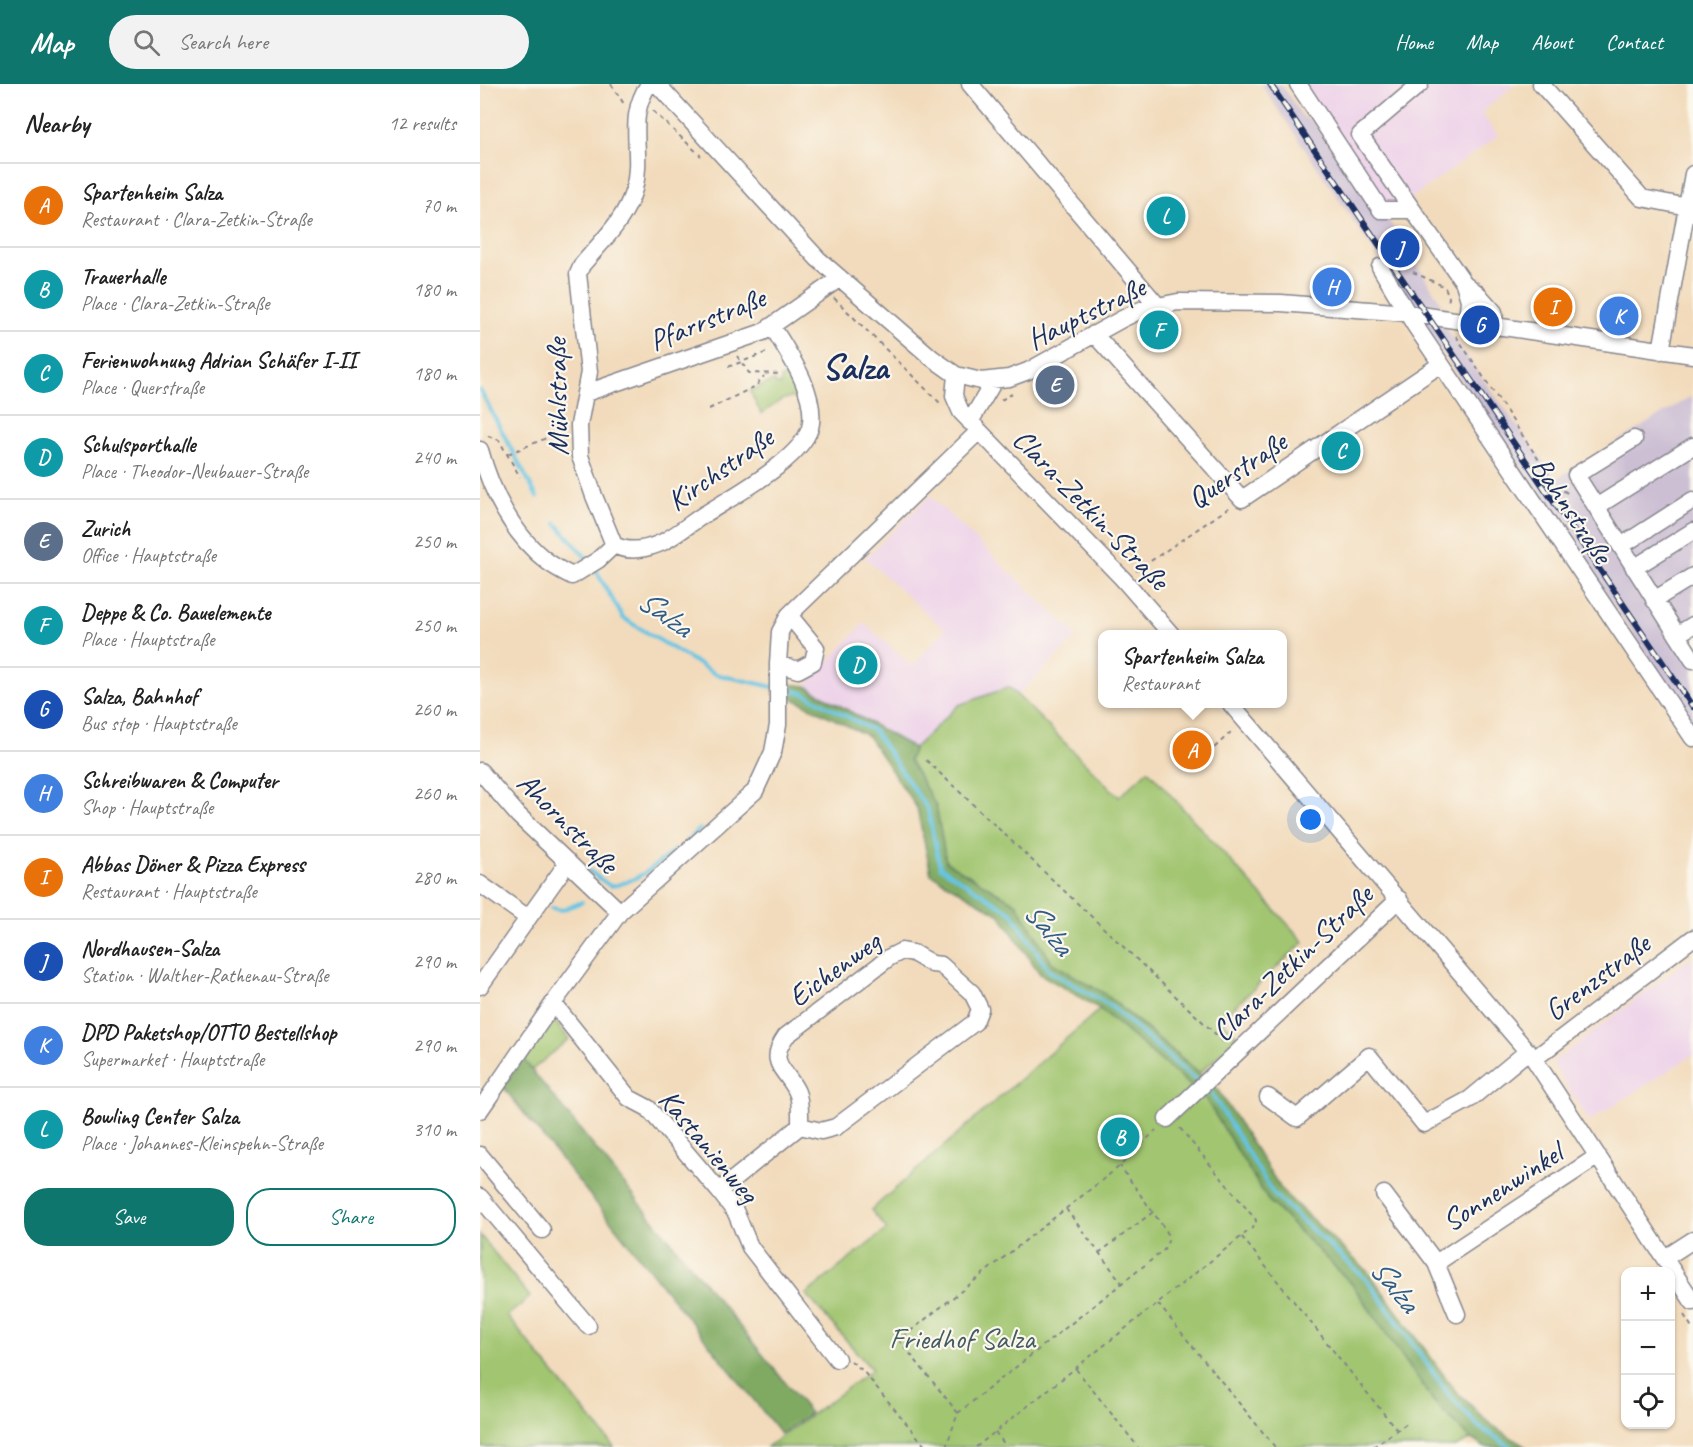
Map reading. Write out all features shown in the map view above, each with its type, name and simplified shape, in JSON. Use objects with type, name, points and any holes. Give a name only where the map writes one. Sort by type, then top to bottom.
[{"type":"street","name":"Mühlstraße","points":[[615,545],[580,456],[579,425],[589,372],[578,274],[582,265],[622,218],[634,189],[637,170],[635,120],[640,98],[649,84]]},
{"type":"street","name":"Hauptstraße","points":[[657,84],[811,251],[932,358],[956,375],[981,381],[994,381],[1028,371],[1132,314],[1157,305],[1178,302],[1235,302],[1407,313],[1693,355]]},
{"type":"street","points":[[970,84],[1157,305]]},
{"type":"street","points":[[1298,84],[1380,210],[1412,210]]},
{"type":"street","points":[[1419,84],[1360,135],[1464,283],[1478,294],[1494,312],[1495,327]]},
{"type":"street","points":[[1541,84],[1642,198],[1690,208]]},
{"type":"street","points":[[1661,351],[1690,208],[1693,174]]},
{"type":"street","name":"Bahnstraße","points":[[1380,267],[1407,313],[1693,738]]},
{"type":"street","name":"Pfarrstraße","points":[[586,393],[763,332],[840,278]]},
{"type":"street","points":[[1464,283],[1469,300],[1467,322]]},
{"type":"street","name":"Kirchstraße","points":[[615,545],[622,549],[636,550],[662,542],[759,481],[808,436],[811,423],[807,395],[797,369],[772,326]]},
{"type":"street","points":[[1094,334],[1242,499]]},
{"type":"street","name":"Querstraße","points":[[1242,499],[1441,364]]},
{"type":"street","name":"Clara-Zetkin-Straße","points":[[956,375],[955,402],[974,427],[1123,579],[1168,630]]},
{"type":"street","name":"Clara-Zetkin-Straße","points":[[974,427],[994,381]]},
{"type":"street","points":[[480,1110],[620,912],[755,791],[773,752],[778,725],[780,632],[789,615],[974,427]]},
{"type":"street","points":[[1634,439],[1576,475],[1693,660]]},
{"type":"street","points":[[1596,507],[1693,446]]},
{"type":"street","points":[[480,450],[485,469],[501,505],[532,549],[548,562],[572,576],[592,564],[615,545]]},
{"type":"street","points":[[1621,546],[1693,500]]},
{"type":"street","points":[[1634,568],[1693,531]]},
{"type":"street","points":[[1654,600],[1693,576]]},
{"type":"street","points":[[778,680],[813,662],[816,648],[789,615]]},
{"type":"street","points":[[1677,635],[1693,625]]},
{"type":"street","name":"Clara-Zetkin-Straße","points":[[1168,1118],[1398,899],[1235,708]]},
{"type":"street","name":"Ahornstraße","points":[[480,771],[518,815],[620,912]]},
{"type":"street","points":[[480,986],[568,862]]},
{"type":"street","points":[[480,884],[528,918]]},
{"type":"street","points":[[1398,899],[1531,1055],[1693,1302]]},
{"type":"street","name":"Grenzstraße","points":[[1268,1097],[1297,1118],[1369,1056],[1424,1124],[1470,1100],[1693,938]]},
{"type":"street","name":"Eichenweg","points":[[902,951],[912,952],[932,964],[941,965],[972,993],[980,1009],[975,1022],[836,1127],[821,1131],[800,1126],[798,1094],[778,1061],[777,1053],[786,1036],[890,957],[902,951]]},
{"type":"street","name":"Kastanienweg","points":[[553,1004],[629,1098],[648,1108],[719,1191],[736,1213],[750,1247],[837,1359]]},
{"type":"street","points":[[719,1191],[800,1126]]},
{"type":"street","points":[[480,1155],[542,1230]]},
{"type":"street","name":"Sonnenwinkel","points":[[1436,1263],[1598,1156]]},
{"type":"street","name":"Sonnenwinkel","points":[[1384,1194],[1436,1263],[1456,1314]]},
{"type":"street","points":[[480,1197],[588,1326]]},
{"type":"street","points":[[1665,1258],[1693,1240]]},
{"type":"path","points":[[611,84],[635,120]]},
{"type":"path","points":[[1413,272],[1445,287],[1448,291],[1445,319],[1557,488],[1596,507]]},
{"type":"path","points":[[729,344],[749,373],[779,376],[797,369]]},
{"type":"path","points":[[728,367],[784,346]]},
{"type":"path","points":[[709,409],[756,386],[765,375]]},
{"type":"path","points":[[508,454],[579,425]]},
{"type":"path","points":[[480,434],[499,440],[520,477]]},
{"type":"path","name":"Querstraße","points":[[1123,579],[1242,499]]},
{"type":"path","points":[[1208,746],[1212,750],[1245,719]]},
{"type":"path","points":[[926,760],[1235,1054]]},
{"type":"path","points":[[958,1413],[899,1340],[1120,1166],[1168,1118],[1256,1220],[1256,1226],[976,1447]]},
{"type":"path","points":[[946,1447],[958,1413],[1164,1250],[1168,1242],[1167,1232],[1120,1166]]},
{"type":"path","points":[[1066,1209],[1122,1283]]},
{"type":"path","points":[[1099,1253],[1153,1212]]},
{"type":"path","points":[[1242,1237],[1397,1430]]},
{"type":"path","points":[[1158,1304],[1275,1447]]},
{"type":"path","points":[[837,1359],[849,1359],[863,1371],[926,1447]]},
{"type":"path","points":[[1076,1369],[1138,1447]]},
{"type":"path","points":[[1373,1447],[1407,1424]]},
{"type":"path","points":[[995,1432],[1008,1447]]},
{"type":"shaded area","points":[[1261,84],[1281,84],[1302,116],[1313,122],[1386,216],[1442,304],[1428,304],[1556,479],[1690,397],[1693,401],[1693,723]]},
{"type":"shaded area","points":[[1301,84],[1404,84],[1413,97],[1428,84],[1515,84],[1481,113],[1498,136],[1386,216]]},
{"type":"shaded area","points":[[930,496],[1077,636],[1018,695],[1009,687],[959,705],[914,748],[806,686],[864,623],[912,666],[945,630],[865,558]]},
{"type":"shaded area","points":[[1693,956],[1693,1055],[1589,1121],[1552,1063]]},
{"type":"green space","points":[[790,375],[798,397],[783,399],[761,414],[750,391],[775,380],[775,384],[781,385],[781,378]]},
{"type":"green space","points":[[788,684],[806,686],[914,748],[909,760],[936,806],[946,862],[1017,904],[1052,963],[1105,994],[1217,1089],[1283,1192],[1369,1273],[1454,1389],[1490,1424],[1526,1447],[1484,1447],[1471,1439],[1434,1402],[1352,1284],[1268,1200],[1205,1098],[1100,1009],[1040,974],[1000,915],[931,874],[917,808],[868,736],[788,696]]},
{"type":"green space","points":[[1009,687],[1119,797],[1148,770],[1304,942],[1221,1019],[1238,1037],[1200,1073],[1105,994],[1052,963],[1017,904],[946,862],[936,806],[909,760],[914,748],[959,705]]},
{"type":"green space","name":"Friedhof Salza","points":[[1100,1009],[1205,1098],[1268,1200],[1352,1284],[1434,1402],[1471,1439],[1456,1447],[767,1447],[872,1370],[806,1294],[887,1229],[871,1210]]},
{"type":"green space","points":[[551,1017],[569,1039],[532,1070],[522,1058]]},
{"type":"green space","points":[[522,1058],[810,1413],[781,1434],[503,1087]]},
{"type":"green space","points":[[480,1235],[530,1297],[507,1316],[614,1447],[480,1447]]},
{"type":"waterway","name":"Salza","points":[[480,390],[537,497]]},
{"type":"waterway","name":"Salza","points":[[556,523],[589,561]]},
{"type":"waterway","name":"Salza","points":[[594,567],[623,618],[715,674],[773,687]]},
{"type":"waterway","name":"Salza","points":[[784,689],[803,693],[874,731],[928,810],[940,867],[1012,913],[1048,970],[1109,1005],[1198,1082]]},
{"type":"waterway","points":[[686,842],[700,829]]},
{"type":"waterway","points":[[588,870],[610,886],[628,882],[645,873],[675,850]]},
{"type":"waterway","points":[[551,908],[562,910],[582,902]]},
{"type":"waterway","name":"Salza","points":[[1206,1089],[1211,1093],[1274,1195],[1369,1282],[1449,1395],[1479,1427],[1511,1447]]},
{"type":"railway","points":[[1270,84],[1693,707]]},
{"type":"place","name":"Bowling Center Salza","points":[[1166,216]]},
{"type":"place","name":"Nordhausen-Salza","points":[[1400,248]]},
{"type":"place","name":"Schreibwaren & Computer","points":[[1332,287]]},
{"type":"place","name":"Abbas Döner & Pizza Express","points":[[1553,307]]},
{"type":"place","name":"DPD Paketshop/OTTO Bestellshop","points":[[1619,316]]},
{"type":"place","name":"Salza, Bahnhof","points":[[1480,325]]},
{"type":"place","name":"Deppe & Co. Bauelemente","points":[[1159,330]]},
{"type":"place","name":"Zurich","points":[[1055,385]]},
{"type":"place","name":"Ferienwohnung Adrian Schäfer I-II","points":[[1341,451]]},
{"type":"place","name":"Schulsporthalle","points":[[858,665]]},
{"type":"place","name":"Spartenheim Salza","points":[[1192,750]]},
{"type":"place","name":"Trauerhalle","points":[[1120,1137]]},
{"type":"district","name":"Salza","points":[[855,367]]}]
